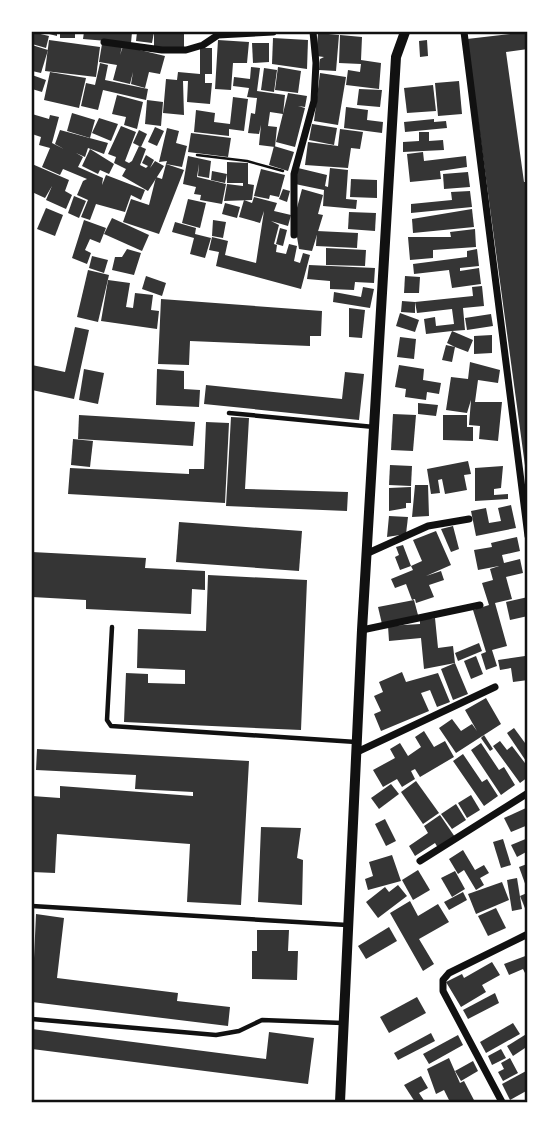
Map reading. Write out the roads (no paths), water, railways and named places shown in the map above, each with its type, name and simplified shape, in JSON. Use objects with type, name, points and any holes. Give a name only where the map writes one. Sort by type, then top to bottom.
[{"type":"street","points":[[104,42],[162,50],[186,50],[203,45],[218,35],[273,32]]},
{"type":"street","points":[[294,234],[294,174],[314,101],[316,63],[313,32]]},
{"type":"street","points":[[340,1102],[362,630],[396,57],[402,32]]},
{"type":"street","points":[[464,32],[527,536]]},
{"type":"street","points":[[368,553],[428,526],[470,519]]},
{"type":"street","points":[[362,630],[480,605]]},
{"type":"street","points":[[357,747],[495,687]]},
{"type":"street","points":[[420,861],[527,793]]},
{"type":"street","points":[[502,1102],[443,991],[443,980],[450,973],[527,934]]},
{"type":"lane","points":[[229,412],[375,427]]},
{"type":"lane","points":[[112,627],[107,720],[111,726],[357,747]]},
{"type":"lane","points":[[32,906],[348,925]]},
{"type":"lane","points":[[32,1019],[216,1035],[239,1031],[262,1020],[343,1023]]}]
